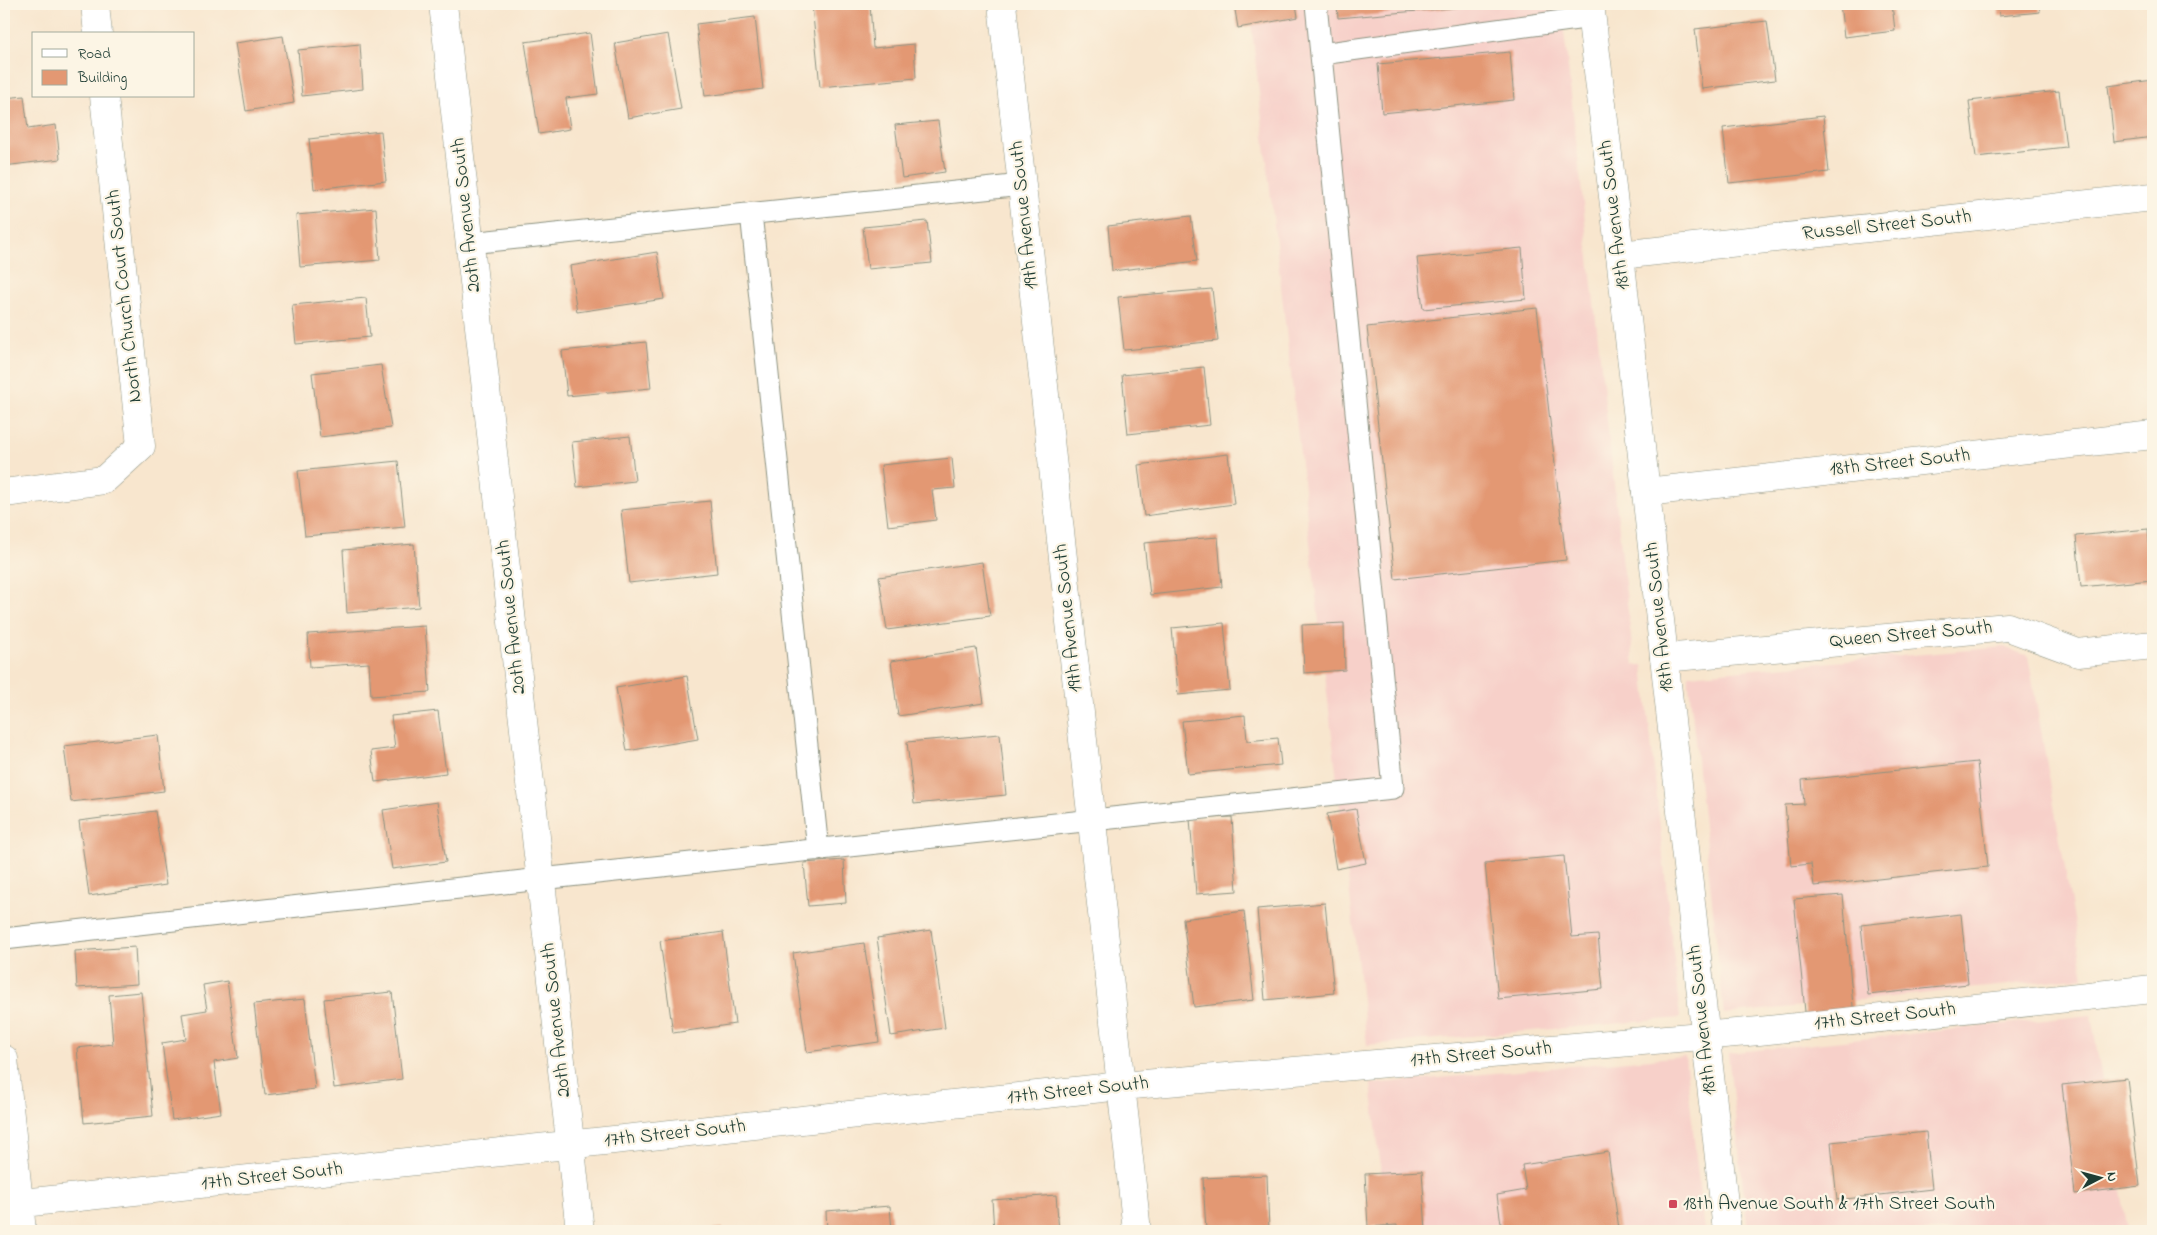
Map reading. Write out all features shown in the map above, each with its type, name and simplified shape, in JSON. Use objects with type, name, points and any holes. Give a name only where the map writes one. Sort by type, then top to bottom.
[{"type":"street","points":[[94,4],[98,32]]},
{"type":"street","name":"20th Avenue South","points":[[443,4],[580,1231]]},
{"type":"street","name":"19th Avenue South","points":[[1002,4],[1137,1231]]},
{"type":"street","name":"18th Avenue South","points":[[1591,10],[1620,255],[1704,1035],[1727,1231]]},
{"type":"street","name":"North Church Court South","points":[[4,493],[104,480],[141,446],[104,98]]},
{"type":"street","name":"Russell Street South","points":[[1620,255],[2153,196]]},
{"type":"street","name":"18th Street South","points":[[1646,492],[2153,435]]},
{"type":"street","name":"Queen Street South","points":[[1664,658],[2008,627],[2078,653],[2153,644]]},
{"type":"street","name":"17th Street South","points":[[11,1204],[1121,1086],[1704,1035],[2153,989]]},
{"type":"street","points":[[4,1059],[11,1204],[22,1231]]},
{"type":"lane","points":[[4,939],[541,879],[1393,788],[1316,4]]},
{"type":"lane","points":[[1321,54],[1591,10]]},
{"type":"lane","points":[[470,242],[1022,184]]},
{"type":"lane","points":[[751,213],[818,850]]},
{"type":"shaded area","points":[[1249,4],[1561,4],[1634,665],[1643,665],[1680,1018],[1367,1045]]},
{"type":"shaded area","points":[[2004,647],[2028,656],[2084,977],[1724,1014],[1688,675]]},
{"type":"shaded area","points":[[2091,1015],[2128,1231],[1748,1231],[1728,1053]]},
{"type":"shaded area","points":[[1685,1056],[1704,1231],[1388,1231],[1371,1084]]},
{"type":"building","points":[[870,4],[873,48],[914,44],[916,78],[820,87],[812,5]]},
{"type":"building","points":[[1234,4],[1296,4],[1298,17],[1238,28]]},
{"type":"building","points":[[1337,4],[1473,4],[1473,6],[1338,18]]},
{"type":"building","points":[[1840,4],[1892,4],[1895,31],[1844,37]]},
{"type":"building","points":[[1998,4],[2039,4],[2040,12],[1999,16]]},
{"type":"building","points":[[755,17],[763,89],[705,96],[696,24]]},
{"type":"building","points":[[1767,21],[1775,80],[1702,89],[1695,29]]},
{"type":"building","points":[[590,33],[598,94],[566,98],[570,129],[539,134],[525,42]]},
{"type":"building","points":[[668,34],[681,109],[628,118],[615,43]]},
{"type":"building","points":[[283,36],[294,103],[246,111],[235,43]]},
{"type":"building","points":[[360,44],[363,89],[302,96],[298,50]]},
{"type":"building","points":[[1510,52],[1514,100],[1382,113],[1378,64]]},
{"type":"building","points":[[2153,80],[2153,137],[2114,142],[2108,86]]},
{"type":"building","points":[[2059,91],[2066,147],[1976,157],[1969,101]]},
{"type":"building","points":[[24,96],[28,129],[56,125],[60,159],[4,166],[4,98]]},
{"type":"building","points":[[1823,116],[1829,172],[1729,183],[1723,128]]},
{"type":"building","points":[[938,121],[945,172],[902,178],[895,125]]},
{"type":"building","points":[[381,131],[386,181],[314,189],[309,139]]},
{"type":"building","points":[[376,208],[380,260],[300,267],[296,215]]},
{"type":"building","points":[[1191,216],[1197,261],[1112,271],[1108,226]]},
{"type":"building","points":[[927,221],[932,263],[868,269],[863,227]]},
{"type":"building","points":[[1522,248],[1526,299],[1423,309],[1417,258]]},
{"type":"building","points":[[657,252],[664,299],[577,312],[570,266]]},
{"type":"building","points":[[1212,289],[1218,341],[1124,350],[1118,297]]},
{"type":"building","points":[[366,298],[370,337],[296,344],[292,305]]},
{"type":"building","points":[[1537,308],[1566,560],[1395,579],[1367,327]]},
{"type":"building","points":[[646,342],[651,388],[567,396],[562,351]]},
{"type":"building","points":[[381,365],[391,428],[320,437],[312,373]]},
{"type":"building","points":[[1204,367],[1210,425],[1128,434],[1122,375]]},
{"type":"building","points":[[630,436],[635,481],[577,487],[572,442]]},
{"type":"building","points":[[1228,454],[1234,504],[1144,516],[1138,465]]},
{"type":"building","points":[[952,458],[955,488],[932,490],[936,520],[888,526],[881,465]]},
{"type":"building","points":[[398,461],[405,527],[305,536],[298,471]]},
{"type":"building","points":[[710,501],[717,573],[629,583],[621,510]]},
{"type":"building","points":[[2148,529],[2152,580],[2081,587],[2076,536]]},
{"type":"building","points":[[1218,537],[1222,587],[1150,595],[1144,543]]},
{"type":"building","points":[[414,544],[419,607],[347,613],[343,550]]},
{"type":"building","points":[[982,562],[990,616],[887,630],[879,577]]},
{"type":"building","points":[[1224,623],[1230,690],[1178,695],[1172,628]]},
{"type":"building","points":[[1344,623],[1345,670],[1304,673],[1302,625]]},
{"type":"building","points":[[425,626],[430,692],[371,696],[369,663],[310,667],[308,634]]},
{"type":"building","points":[[976,648],[984,703],[898,716],[891,661]]},
{"type":"building","points":[[687,676],[698,739],[627,751],[616,688]]},
{"type":"building","points":[[438,711],[446,773],[375,782],[371,751],[395,748],[391,716]]},
{"type":"building","points":[[1245,715],[1247,741],[1278,738],[1281,765],[1188,774],[1182,721]]},
{"type":"building","points":[[1000,734],[1006,795],[914,804],[907,742]]},
{"type":"building","points":[[158,735],[164,791],[71,802],[64,746]]},
{"type":"building","points":[[1977,762],[1988,867],[1814,886],[1811,864],[1791,866],[1785,805],[1804,804],[1802,780]]},
{"type":"building","points":[[437,802],[446,862],[392,869],[383,810]]},
{"type":"building","points":[[1356,809],[1366,863],[1336,869],[1327,814]]},
{"type":"building","points":[[155,811],[166,885],[89,896],[79,821]]},
{"type":"building","points":[[1232,817],[1237,891],[1196,894],[1190,819]]},
{"type":"building","points":[[1564,856],[1572,937],[1598,935],[1603,989],[1498,999],[1485,863]]},
{"type":"building","points":[[844,860],[846,903],[808,906],[804,863]]},
{"type":"building","points":[[1843,895],[1854,1017],[1806,1022],[1794,899]]},
{"type":"building","points":[[1325,903],[1334,993],[1265,1000],[1257,909]]},
{"type":"building","points":[[1244,911],[1254,1000],[1194,1007],[1183,919]]},
{"type":"building","points":[[1961,914],[1968,984],[1868,995],[1861,925]]},
{"type":"building","points":[[931,930],[945,1028],[891,1036],[877,938]]},
{"type":"building","points":[[723,932],[735,1024],[673,1033],[660,941]]},
{"type":"building","points":[[864,943],[879,1042],[807,1052],[793,953]]},
{"type":"building","points":[[135,947],[137,984],[77,988],[75,951]]},
{"type":"building","points":[[227,981],[238,1058],[214,1062],[221,1113],[172,1120],[162,1043],[186,1039],[182,1014],[207,1010],[203,985]]},
{"type":"building","points":[[141,992],[153,1116],[84,1123],[77,1048],[113,1044],[109,995]]},
{"type":"building","points":[[392,992],[402,1079],[334,1088],[324,999]]},
{"type":"building","points":[[305,999],[315,1089],[265,1095],[254,1004]]},
{"type":"building","points":[[2127,1078],[2140,1186],[2075,1194],[2062,1085]]},
{"type":"building","points":[[1926,1132],[1932,1189],[1837,1200],[1831,1142]]},
{"type":"building","points":[[1608,1152],[1619,1229],[1606,1231],[1502,1231],[1497,1195],[1526,1190],[1522,1165]]},
{"type":"building","points":[[1422,1171],[1426,1231],[1397,1231],[1397,1225],[1368,1227],[1365,1174]]},
{"type":"building","points":[[1267,1175],[1269,1231],[1206,1231],[1203,1178]]},
{"type":"building","points":[[1056,1195],[1059,1231],[994,1231],[992,1200]]},
{"type":"building","points":[[890,1206],[892,1231],[827,1231],[826,1211]]},
{"type":"building","points":[[722,1228],[722,1231],[702,1231],[702,1230]]},
{"type":"place","name":"18th Avenue South & 17th Street South","points":[[1673,1204]]}]
